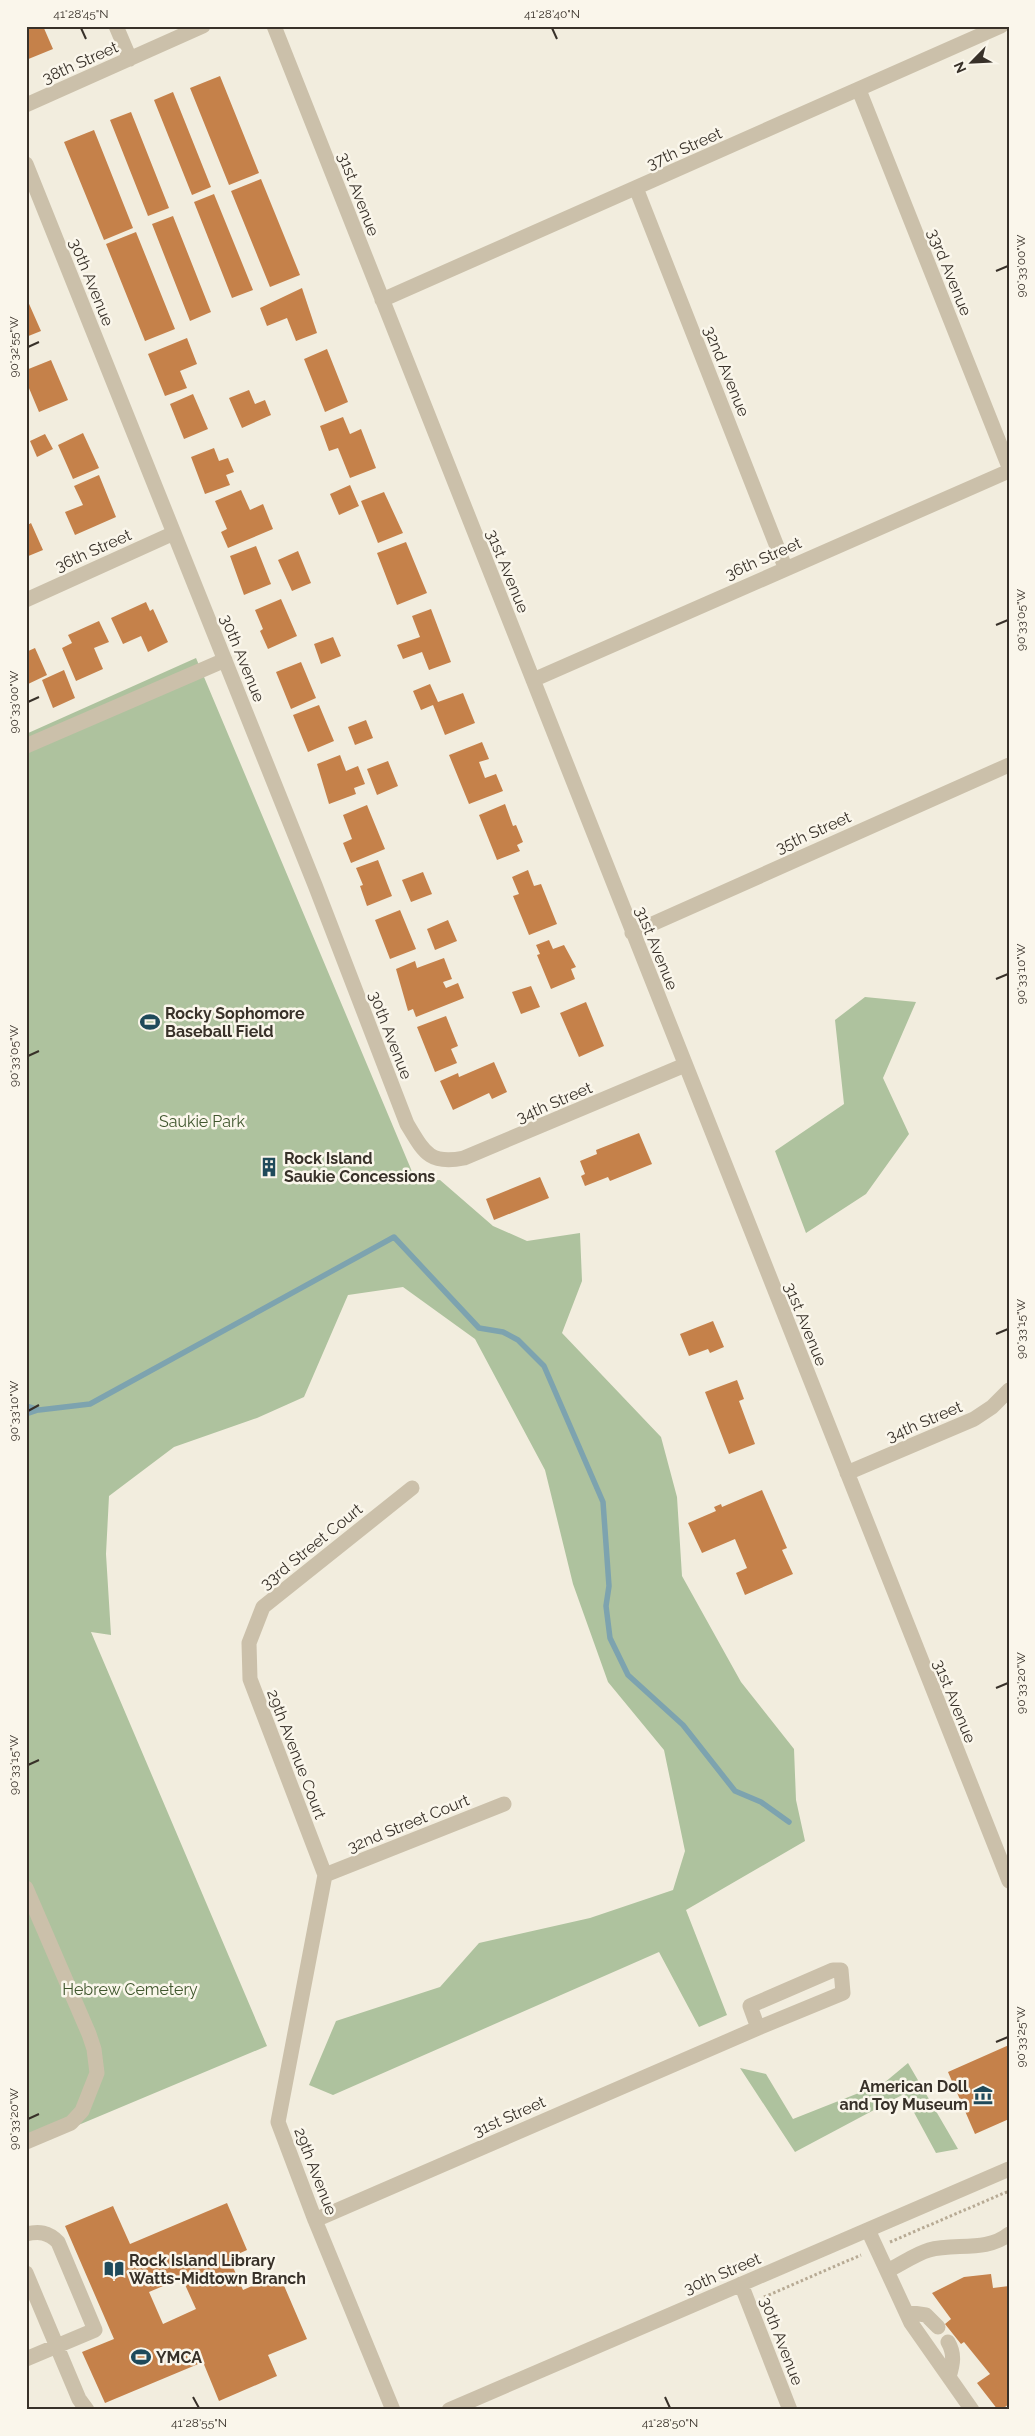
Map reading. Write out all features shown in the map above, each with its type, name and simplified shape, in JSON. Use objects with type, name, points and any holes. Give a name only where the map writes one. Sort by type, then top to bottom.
[{"type":"street","points":[[116,26],[130,59]]},
{"type":"street","name":"38th Street","points":[[26,105],[203,26]]},
{"type":"street","name":"31st Avenue","points":[[274,26],[1009,1881]]},
{"type":"street","name":"37th Street","points":[[382,300],[1001,26]]},
{"type":"street","name":"33rd Avenue","points":[[859,90],[1009,469]]},
{"type":"street","name":"30th Avenue","points":[[26,164],[225,660],[407,1124],[417,1140],[435,1160]]},
{"type":"street","name":"32nd Avenue","points":[[636,188],[785,567]]},
{"type":"street","name":"36th Street","points":[[533,680],[1009,469]]},
{"type":"street","name":"36th Street","points":[[26,600],[174,533]]},
{"type":"street","points":[[26,746],[225,660]]},
{"type":"street","name":"35th Street","points":[[632,933],[1009,765]]},
{"type":"street","name":"34th Street","points":[[435,1160],[447,1162],[464,1158],[685,1065]]},
{"type":"street","name":"34th Street","points":[[846,1472],[974,1419],[992,1407],[1009,1390]]},
{"type":"street","name":"33rd Street Court","points":[[249,1643],[263,1607],[412,1488]]},
{"type":"street","name":"29th Avenue Court","points":[[249,1643],[250,1679],[325,1875]]},
{"type":"street","name":"32nd Street Court","points":[[325,1875],[504,1804]]},
{"type":"street","name":"29th Avenue","points":[[325,1875],[278,2122],[315,2220],[393,2410]]},
{"type":"street","points":[[26,1888],[89,2034],[95,2055],[96,2073],[89,2099],[71,2122],[26,2142]]},
{"type":"street","name":"31st Street","points":[[315,2220],[716,2045],[758,2028],[843,1993],[841,1970],[833,1970],[750,2006],[758,2028]]},
{"type":"street","name":"30th Street","points":[[449,2410],[1009,2169]]},
{"type":"street","points":[[868,2230],[911,2323],[972,2410]]},
{"type":"street","points":[[26,2234],[38,2232],[51,2235],[58,2242],[95,2330],[26,2359]]},
{"type":"street","points":[[887,2271],[929,2250],[1001,2241],[1009,2234]]},
{"type":"street","points":[[26,2273],[31,2298],[79,2398],[87,2410]]},
{"type":"street","name":"30th Avenue","points":[[741,2284],[790,2410]]},
{"type":"street","points":[[906,2312],[926,2315],[938,2327]]},
{"type":"street","points":[[948,2342],[952,2350],[953,2364],[949,2377]]},
{"type":"green space","points":[[196,658],[416,1181],[440,1180],[493,1226],[527,1241],[580,1233],[582,1281],[562,1333],[661,1437],[677,1497],[682,1576],[741,1682],[794,1749],[796,1800],[805,1841],[686,1910],[727,2015],[699,2027],[659,1952],[333,2095],[309,2085],[336,2021],[440,1987],[479,1943],[590,1918],[673,1890],[685,1851],[664,1750],[608,1682],[573,1584],[545,1470],[475,1339],[403,1287],[348,1295],[304,1397],[257,1418],[174,1447],[109,1496],[106,1554],[111,1635],[91,1632],[267,2046],[26,2147],[26,734]]},
{"type":"green space","points":[[865,997],[916,1002],[883,1078],[909,1134],[866,1194],[806,1233],[775,1151],[844,1104],[835,1020]]},
{"type":"green space","points":[[908,2063],[958,2149],[936,2153],[904,2094],[795,2152],[740,2068],[766,2074],[793,2119],[884,2083]]},
{"type":"building","points":[[26,26],[43,26],[53,49],[26,60]]},
{"type":"building","points":[[220,76],[259,173],[229,185],[190,88]]},
{"type":"building","points":[[173,92],[211,187],[192,195],[154,100]]},
{"type":"building","points":[[131,112],[169,208],[148,216],[110,120]]},
{"type":"building","points":[[94,130],[133,228],[104,240],[64,142]]},
{"type":"building","points":[[261,179],[300,275],[270,287],[231,191]]},
{"type":"building","points":[[214,194],[253,290],[232,298],[194,202]]},
{"type":"building","points":[[173,216],[211,312],[190,321],[152,224]]},
{"type":"building","points":[[136,232],[175,329],[145,341],[106,244]]},
{"type":"building","points":[[302,288],[317,333],[296,341],[287,318],[267,326],[260,308]]},
{"type":"building","points":[[26,297],[41,331],[26,337]]},
{"type":"building","points":[[187,338],[197,364],[180,371],[187,388],[165,396],[148,354]]},
{"type":"building","points":[[327,349],[348,402],[325,412],[304,359]]},
{"type":"building","points":[[51,360],[68,400],[39,412],[26,381],[26,370]]},
{"type":"building","points":[[249,390],[255,404],[265,400],[271,415],[242,428],[229,398]]},
{"type":"building","points":[[193,394],[208,429],[184,439],[170,404]]},
{"type":"building","points":[[343,417],[350,434],[361,429],[376,468],[350,478],[338,448],[329,451],[320,426]]},
{"type":"building","points":[[83,433],[99,468],[73,479],[58,445]]},
{"type":"building","points":[[45,434],[53,449],[37,457],[30,441]]},
{"type":"building","points":[[214,448],[219,461],[228,458],[234,472],[226,475],[230,485],[205,494],[191,457]]},
{"type":"building","points":[[99,475],[116,517],[75,535],[65,512],[83,505],[74,486]]},
{"type":"building","points":[[350,485],[359,506],[339,515],[330,494]]},
{"type":"building","points":[[241,490],[250,510],[263,504],[273,529],[228,548],[221,532],[227,529],[215,501]]},
{"type":"building","points":[[384,492],[403,533],[378,543],[361,501]]},
{"type":"building","points":[[31,523],[43,550],[26,557],[26,526]]},
{"type":"building","points":[[406,542],[427,593],[397,605],[377,553]]},
{"type":"building","points":[[256,546],[271,584],[244,595],[230,556]]},
{"type":"building","points":[[298,551],[311,583],[292,591],[278,560]]},
{"type":"building","points":[[281,599],[297,636],[268,649],[260,631],[263,629],[255,610]]},
{"type":"building","points":[[146,602],[150,611],[153,609],[168,642],[148,652],[141,636],[123,644],[111,618]]},
{"type":"building","points":[[431,609],[451,662],[429,670],[422,652],[403,659],[397,645],[420,637],[412,616]]},
{"type":"building","points":[[99,621],[109,642],[94,648],[103,669],[76,681],[62,648],[72,643],[68,635]]},
{"type":"building","points":[[333,637],[341,656],[321,664],[314,644]]},
{"type":"building","points":[[35,648],[47,675],[26,685],[26,652]]},
{"type":"building","points":[[301,662],[316,698],[291,709],[276,672]]},
{"type":"building","points":[[64,670],[75,698],[53,708],[42,680]]},
{"type":"building","points":[[430,684],[438,702],[463,693],[475,723],[445,735],[433,705],[421,710],[413,691]]},
{"type":"building","points":[[319,705],[334,741],[308,752],[293,715]]},
{"type":"building","points":[[366,720],[373,738],[355,745],[348,727]]},
{"type":"building","points":[[482,742],[489,759],[479,762],[485,778],[496,774],[503,791],[469,804],[449,755]]},
{"type":"building","points":[[340,755],[346,771],[358,766],[365,784],[354,788],[356,794],[329,804],[317,764]]},
{"type":"building","points":[[388,761],[398,786],[377,795],[367,769]]},
{"type":"building","points":[[505,804],[513,826],[516,825],[523,842],[517,845],[520,851],[497,860],[479,815]]},
{"type":"building","points":[[367,805],[385,849],[351,863],[343,843],[352,839],[343,815]]},
{"type":"building","points":[[378,860],[392,896],[367,906],[360,886],[363,885],[356,868]]},
{"type":"building","points":[[528,870],[534,886],[541,884],[557,924],[529,935],[513,896],[519,894],[512,877]]},
{"type":"building","points":[[423,872],[432,894],[411,902],[402,880]]},
{"type":"building","points":[[400,910],[416,949],[390,959],[375,920]]},
{"type":"building","points":[[448,920],[457,941],[435,950],[427,929]]},
{"type":"building","points":[[549,940],[553,949],[564,945],[576,967],[571,969],[575,979],[551,989],[537,955],[540,954],[536,945]]},
{"type":"building","points":[[444,958],[452,979],[443,982],[446,988],[458,983],[464,998],[416,1017],[413,1009],[408,1011],[396,969],[415,961],[417,968]]},
{"type":"building","points":[[531,986],[540,1007],[521,1014],[512,992]]},
{"type":"building","points":[[586,1002],[604,1046],[579,1057],[560,1013]]},
{"type":"building","points":[[446,1016],[458,1046],[451,1049],[457,1063],[435,1072],[417,1027]]},
{"type":"building","points":[[494,1062],[507,1092],[492,1099],[489,1093],[453,1110],[440,1081],[458,1073],[459,1077]]},
{"type":"building","points":[[639,1133],[652,1164],[610,1181],[608,1177],[585,1186],[581,1176],[585,1174],[580,1161],[597,1154],[596,1150]]},
{"type":"building","name":"Rock Island Saukie Concessions","points":[[271,1161],[273,1171],[267,1173],[264,1163]]},
{"type":"building","points":[[540,1177],[549,1198],[494,1220],[486,1199]]},
{"type":"building","points":[[713,1321],[724,1347],[710,1353],[708,1349],[689,1356],[680,1334]]},
{"type":"building","points":[[737,1380],[744,1399],[739,1401],[755,1444],[729,1454],[705,1392]]},
{"type":"building","points":[[762,1490],[787,1548],[782,1550],[793,1574],[745,1595],[736,1573],[747,1568],[735,1539],[702,1553],[688,1523],[716,1511],[714,1507],[721,1504],[722,1507]]},
{"type":"building","name":"American Doll and Toy Museum","points":[[1009,2045],[1009,2119],[975,2134],[948,2072]]},
{"type":"building","points":[[227,2203],[247,2250],[229,2258],[243,2290],[279,2274],[307,2339],[268,2355],[277,2376],[219,2401],[203,2362],[105,2403],[82,2352],[114,2339],[65,2226],[113,2206],[130,2244]],"holes":[[[182,2278],[196,2309],[163,2324],[149,2292]]]},
{"type":"building","points":[[991,2274],[993,2288],[1009,2286],[1009,2404],[1001,2410],[998,2410],[977,2383],[990,2374],[964,2342],[961,2344],[945,2324],[951,2319],[932,2293],[964,2277]]},
{"type":"waterway","points":[[26,1406],[39,1410],[90,1404],[394,1237],[479,1328],[503,1332],[518,1340],[544,1366],[603,1502],[609,1586],[606,1606],[610,1638],[628,1675],[683,1725],[735,1791],[761,1802],[789,1822]]},
{"type":"waterway","points":[[26,1414],[38,1410]]},
{"type":"place","name":"Rocky Sophomore Baseball Field","points":[[150,1022]]},
{"type":"place","name":"Rock Island Saukie Concessions","points":[[269,1167]]},
{"type":"place","name":"American Doll and Toy Museum","points":[[983,2095]]},
{"type":"place","name":"Rock Island Library Watts-Midtown Branch","points":[[114,2269]]},
{"type":"place","name":"YMCA","points":[[141,2357]]},
{"type":"park label","name":"Saukie Park","points":[[202,1121]]},
{"type":"park label","name":"Hebrew Cemetery","points":[[130,1989]]}]
